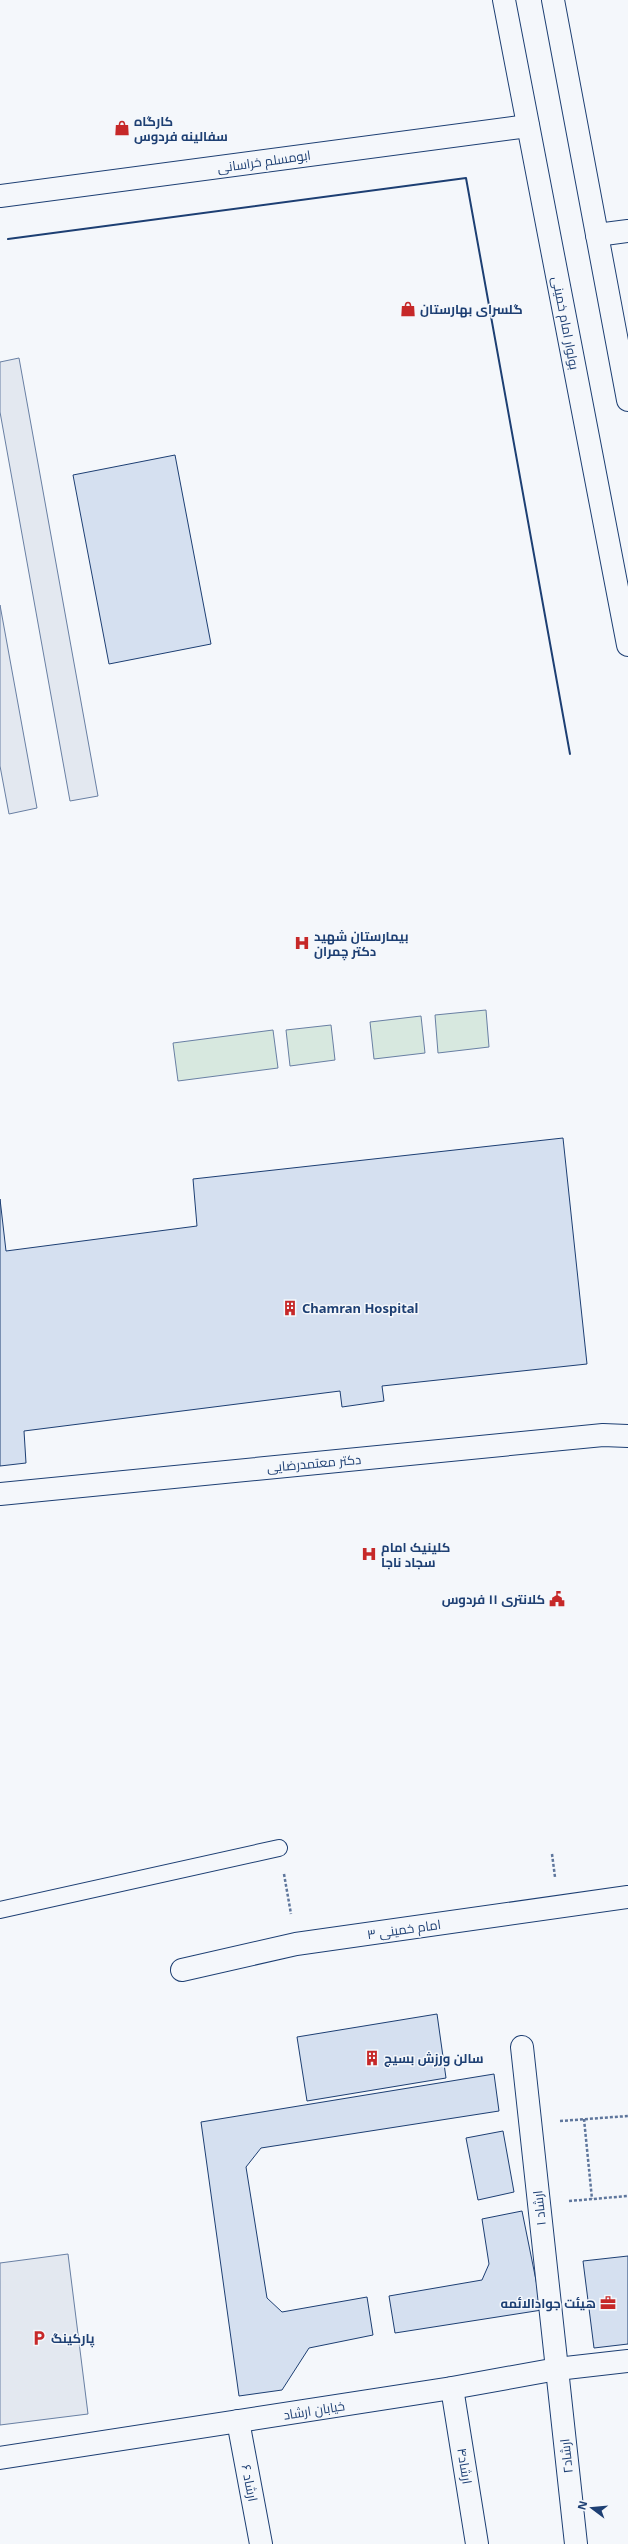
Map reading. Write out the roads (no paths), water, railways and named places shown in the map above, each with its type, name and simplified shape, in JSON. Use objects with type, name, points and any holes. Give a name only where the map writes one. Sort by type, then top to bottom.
[{"type":"street","name":"بولوار امام خمینی","points":[[504,0],[628,645]]},
{"type":"street","points":[[553,0],[628,400]]},
{"type":"street","name":"ابومسلم خراسانی","points":[[0,196],[528,126]]},
{"type":"street","points":[[597,235],[628,231]]},
{"type":"street","points":[[603,1436],[628,1428]]},
{"type":"street","points":[[603,1436],[628,1442]]},
{"type":"street","name":"دکتر معتمد‌رضایی","points":[[0,1494],[603,1436],[628,1436]]},
{"type":"street","name":"امام خمینی ۳","points":[[182,1970],[296,1944],[628,1897]]},
{"type":"street","name":"ارشاد ۱","points":[[522,2047],[557,2369]]},
{"type":"street","name":"خیابان ارشاد","points":[[0,2458],[452,2388],[557,2369],[628,2361]]},
{"type":"street","name":"ارشاد۲","points":[[557,2369],[576,2544]]},
{"type":"street","name":"ارشاد۴","points":[[452,2388],[477,2544]]},
{"type":"street","name":"ارشاد ۶","points":[[238,2421],[261,2544]]},
{"type":"lane","points":[[0,1910],[279,1848]]},
{"type":"place","name":"کارگاه سفالینه فردوس","points":[[122,128]]},
{"type":"place","name":"گلسرای بهارستان","points":[[408,309]]},
{"type":"place","name":"بیمارستان شهید دکتر چمران","points":[[302,943]]},
{"type":"place","name":"Chamran Hospital","points":[[290,1308]]},
{"type":"place","name":"کلینیک امام سجاد ناجا","points":[[369,1554]]},
{"type":"place","name":"کلانتری ۱۱ فردوس","points":[[557,1599]]},
{"type":"place","name":"سالن ورزش بسیج","points":[[372,2058]]},
{"type":"place","name":"هيئت جوادالائمه","points":[[608,2303]]},
{"type":"place","name":"پارکینگ","points":[[39,2338]]}]
